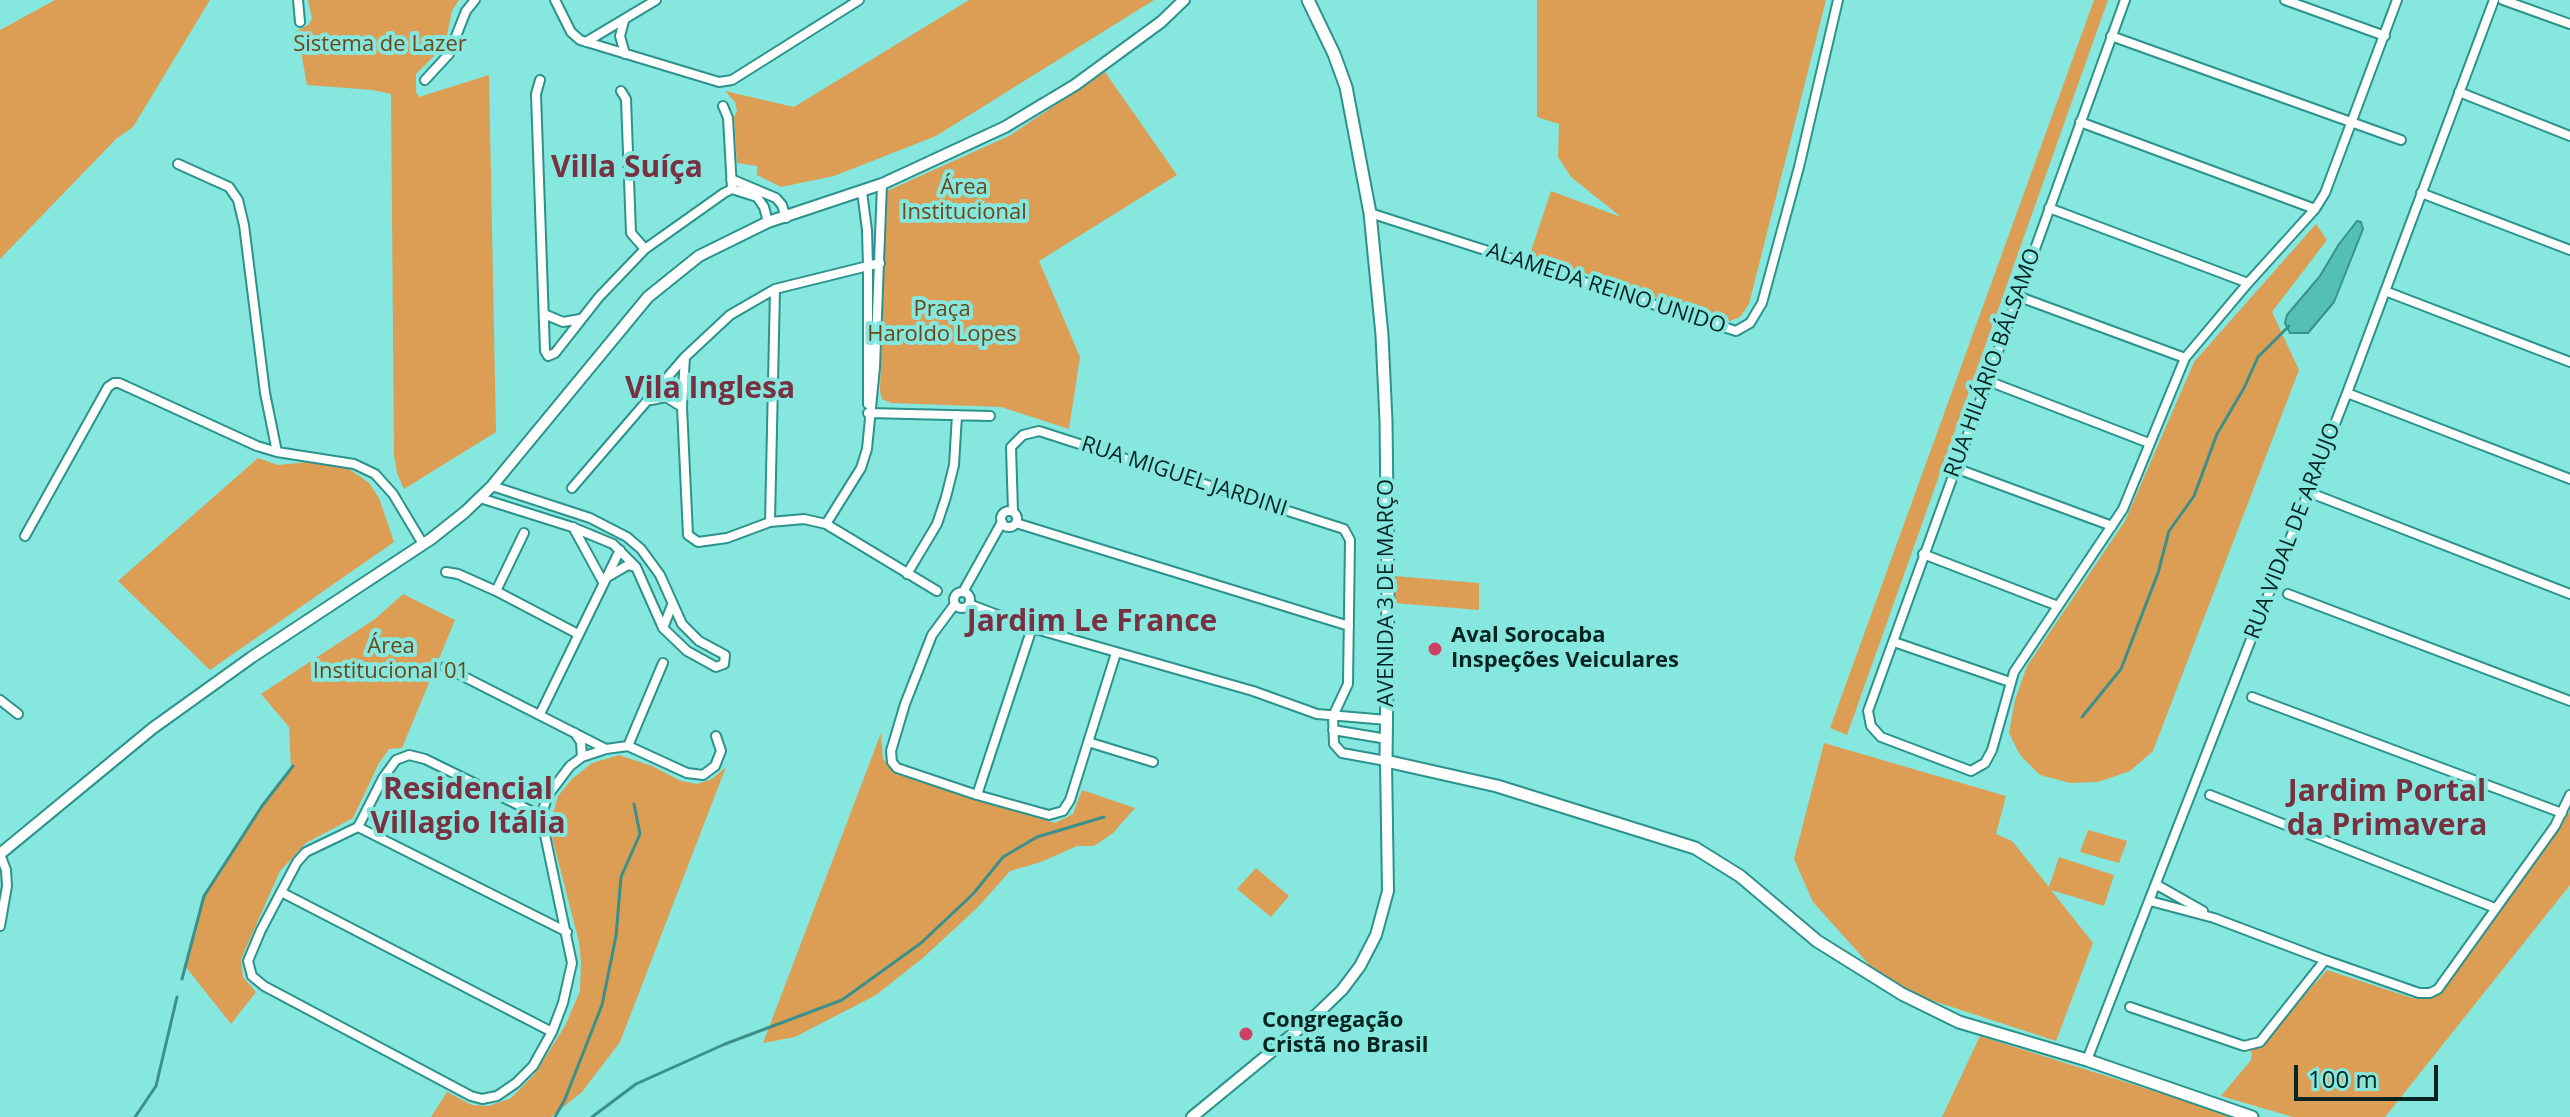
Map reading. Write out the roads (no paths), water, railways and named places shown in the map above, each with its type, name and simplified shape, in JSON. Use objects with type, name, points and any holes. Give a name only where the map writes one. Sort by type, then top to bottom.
[{"type":"main road","name":"AVENIDA 3 DE MARÇO","points":[[1308,0],[1346,87],[1370,213],[1382,335],[1386,421],[1386,761]]},
{"type":"main road","points":[[1386,761],[1497,786],[1695,848],[1740,876],[1817,941],[1902,994],[1959,1022],[2087,1060],[2252,1117]]},
{"type":"street","points":[[298,0],[300,22]]},
{"type":"street","points":[[425,80],[449,54],[466,11],[475,0]]},
{"type":"street","points":[[555,0],[576,38],[719,82],[732,80],[859,0]]},
{"type":"street","points":[[586,42],[656,0]]},
{"type":"street","points":[[0,926],[7,886],[6,870],[0,854],[153,728],[252,657],[423,544],[465,512],[492,486],[648,297],[699,256],[768,222],[882,184],[1005,127],[1075,85],[1161,22],[1184,0]]},
{"type":"street","name":"ALAMEDA REINO UNIDO","points":[[1370,213],[1736,331],[1750,323],[1762,303],[1799,167],[1838,0]]},
{"type":"street","name":"RUA HILÁRIO BÁLSAMO","points":[[2010,682],[1992,750],[1985,763],[1971,771],[1881,737],[1871,726],[1868,711],[2125,0]]},
{"type":"street","points":[[2285,0],[2385,36]]},
{"type":"street","points":[[1894,642],[2010,682],[2123,509],[2185,358],[2315,209],[2325,193],[2397,0]]},
{"type":"street","name":"RUA VIDAL DE ARAUJO","points":[[2087,1060],[2347,393],[2494,0]]},
{"type":"street","points":[[2503,0],[2570,24]]},
{"type":"street","points":[[625,19],[620,36],[625,54]]},
{"type":"street","points":[[2111,36],[2401,140]]},
{"type":"street","points":[[540,80],[536,94],[545,351],[548,356],[555,353],[581,319],[645,249],[732,184]]},
{"type":"street","points":[[621,91],[626,99],[631,233],[645,249]]},
{"type":"street","points":[[2459,92],[2570,136]]},
{"type":"street","points":[[723,106],[728,118],[732,184]]},
{"type":"street","points":[[2080,122],[2315,209]]},
{"type":"street","points":[[178,164],[229,187],[238,200],[244,225],[265,393],[277,452]]},
{"type":"street","points":[[732,184],[776,198],[786,218]]},
{"type":"street","points":[[732,184],[757,197],[768,222]]},
{"type":"street","points":[[870,413],[882,184]]},
{"type":"street","points":[[826,524],[861,468],[870,425],[867,230],[862,192]]},
{"type":"street","points":[[2421,193],[2570,250]]},
{"type":"street","points":[[2049,208],[2248,283]]},
{"type":"street","points":[[572,488],[685,357],[730,315],[775,289],[880,263]]},
{"type":"street","points":[[770,522],[775,289]]},
{"type":"street","points":[[2385,291],[2570,362]]},
{"type":"street","points":[[2017,296],[2185,358]]},
{"type":"street","points":[[544,314],[563,322],[581,319]]},
{"type":"street","points":[[685,357],[682,407],[688,535],[698,542],[727,538],[770,522],[804,519],[826,524],[937,591]]},
{"type":"street","points":[[1988,381],[2149,443]]},
{"type":"street","points":[[25,536],[108,387],[119,383],[257,446],[354,464],[375,474],[393,494],[423,544]]},
{"type":"street","points":[[2347,393],[2570,479]]},
{"type":"street","points":[[650,400],[666,397],[682,407]]},
{"type":"street","points":[[870,413],[990,416]]},
{"type":"street","points":[[907,574],[937,524],[946,497],[954,465],[957,415]]},
{"type":"street","name":"RUA MIGUEL JARDINI","points":[[1013,511],[1011,447],[1023,435],[1039,431],[1344,529],[1350,540],[1349,626]]},
{"type":"street","points":[[1955,468],[2112,526]]},
{"type":"street","points":[[480,498],[601,537],[620,550],[636,567],[663,628],[687,651],[716,667],[724,664],[725,655],[690,633],[672,605],[660,575],[641,549],[627,537],[590,518],[492,486]]},
{"type":"street","points":[[2308,492],[2570,594]]},
{"type":"street","points":[[1016,523],[1017,515],[1013,511],[1003,513],[1002,522],[963,592],[955,595],[955,604],[932,635],[905,704],[891,751],[892,762],[897,768],[977,795],[1049,815],[1063,811],[1070,800],[1116,653]]},
{"type":"street","points":[[1002,522],[1009,527],[1016,523],[1349,626],[1348,684],[1333,716],[1334,744],[1342,753],[1386,761]]},
{"type":"street","points":[[572,527],[603,582]]},
{"type":"street","points":[[496,591],[524,533]]},
{"type":"street","points":[[540,714],[620,550]]},
{"type":"street","points":[[1923,554],[2058,606]]},
{"type":"street","points":[[603,582],[622,567],[636,567]]},
{"type":"street","points":[[446,572],[496,591],[578,634]]},
{"type":"street","points":[[963,592],[968,596],[969,604]]},
{"type":"street","points":[[2288,594],[2570,701]]},
{"type":"street","points":[[955,604],[962,608],[969,604]]},
{"type":"street","points":[[969,604],[1032,628],[1253,691],[1317,714],[1387,720]]},
{"type":"street","points":[[663,628],[672,605]]},
{"type":"street","points":[[977,795],[1032,628]]},
{"type":"street","points":[[628,746],[663,663]]},
{"type":"street","points":[[445,667],[606,749]]},
{"type":"street","points":[[2252,697],[2562,813]]},
{"type":"street","points":[[0,700],[18,714]]},
{"type":"street","points":[[1333,730],[1387,739]]},
{"type":"street","points":[[575,733],[581,742],[582,757]]},
{"type":"street","points":[[541,816],[425,759],[409,755],[396,760],[383,778],[358,827],[306,852],[281,892],[248,961],[252,976],[264,986],[471,1096],[482,1099],[497,1096],[533,1066],[552,1032],[563,1003],[572,963],[541,816],[548,795],[570,766],[582,757],[628,746],[687,773],[703,775],[715,766],[721,751],[716,736]]},
{"type":"street","points":[[1088,742],[1153,762]]},
{"type":"street","name":"AVENIDA 3 DE MARÇO","points":[[1192,1117],[1316,1015],[1342,990],[1360,966],[1376,935],[1388,891],[1386,761]]},
{"type":"street","points":[[2210,795],[2495,908]]},
{"type":"street","points":[[2150,901],[2214,918],[2419,993],[2430,993],[2438,989],[2562,813],[2570,795]]},
{"type":"street","points":[[358,827],[567,932]]},
{"type":"street","points":[[2157,885],[2214,918]]},
{"type":"street","points":[[281,892],[552,1032]]},
{"type":"street","points":[[2130,1007],[2244,1046],[2260,1042],[2325,960]]},
{"type":"water","points":[[2357,221],[2361,222],[2363,229],[2334,302],[2308,333],[2290,333],[2285,323],[2287,315],[2320,276]]},
{"type":"waterway","points":[[2082,717],[2121,669],[2158,573],[2169,531],[2194,496],[2217,434],[2258,357],[2289,326]]},
{"type":"waterway","points":[[182,979],[204,896],[262,806],[293,766]]},
{"type":"waterway","points":[[555,1117],[602,1005],[616,936],[621,877],[640,834],[634,804]]},
{"type":"waterway","points":[[592,1117],[636,1084],[725,1044],[842,1000],[921,943],[973,894],[1003,857],[1037,837],[1104,817]]},
{"type":"waterway","points":[[135,1117],[156,1086],[177,997]]},
{"type":"place","name":"Aval Sorocaba Inspeções Veiculares","points":[[1435,649]]},
{"type":"place","name":"Congregação Cristã no Brasil","points":[[1246,1034]]},
{"type":"district","name":"Villa Suíça","points":[[627,168]]},
{"type":"district","name":"Vila Inglesa","points":[[710,389]]},
{"type":"district","name":"Jardim Le France","points":[[1092,622]]},
{"type":"district","name":"Residencial Villagio Itália","points":[[468,807]]},
{"type":"district","name":"Jardim Portal da Primavera","points":[[2387,809]]},
{"type":"park label","name":"Sistema de Lazer","points":[[380,45]]},
{"type":"park label","name":"Área Institucional","points":[[964,200]]},
{"type":"park label","name":"Praça Haroldo Lopes","points":[[942,322]]},
{"type":"park label","name":"Área Institucional 01","points":[[391,660]]}]
